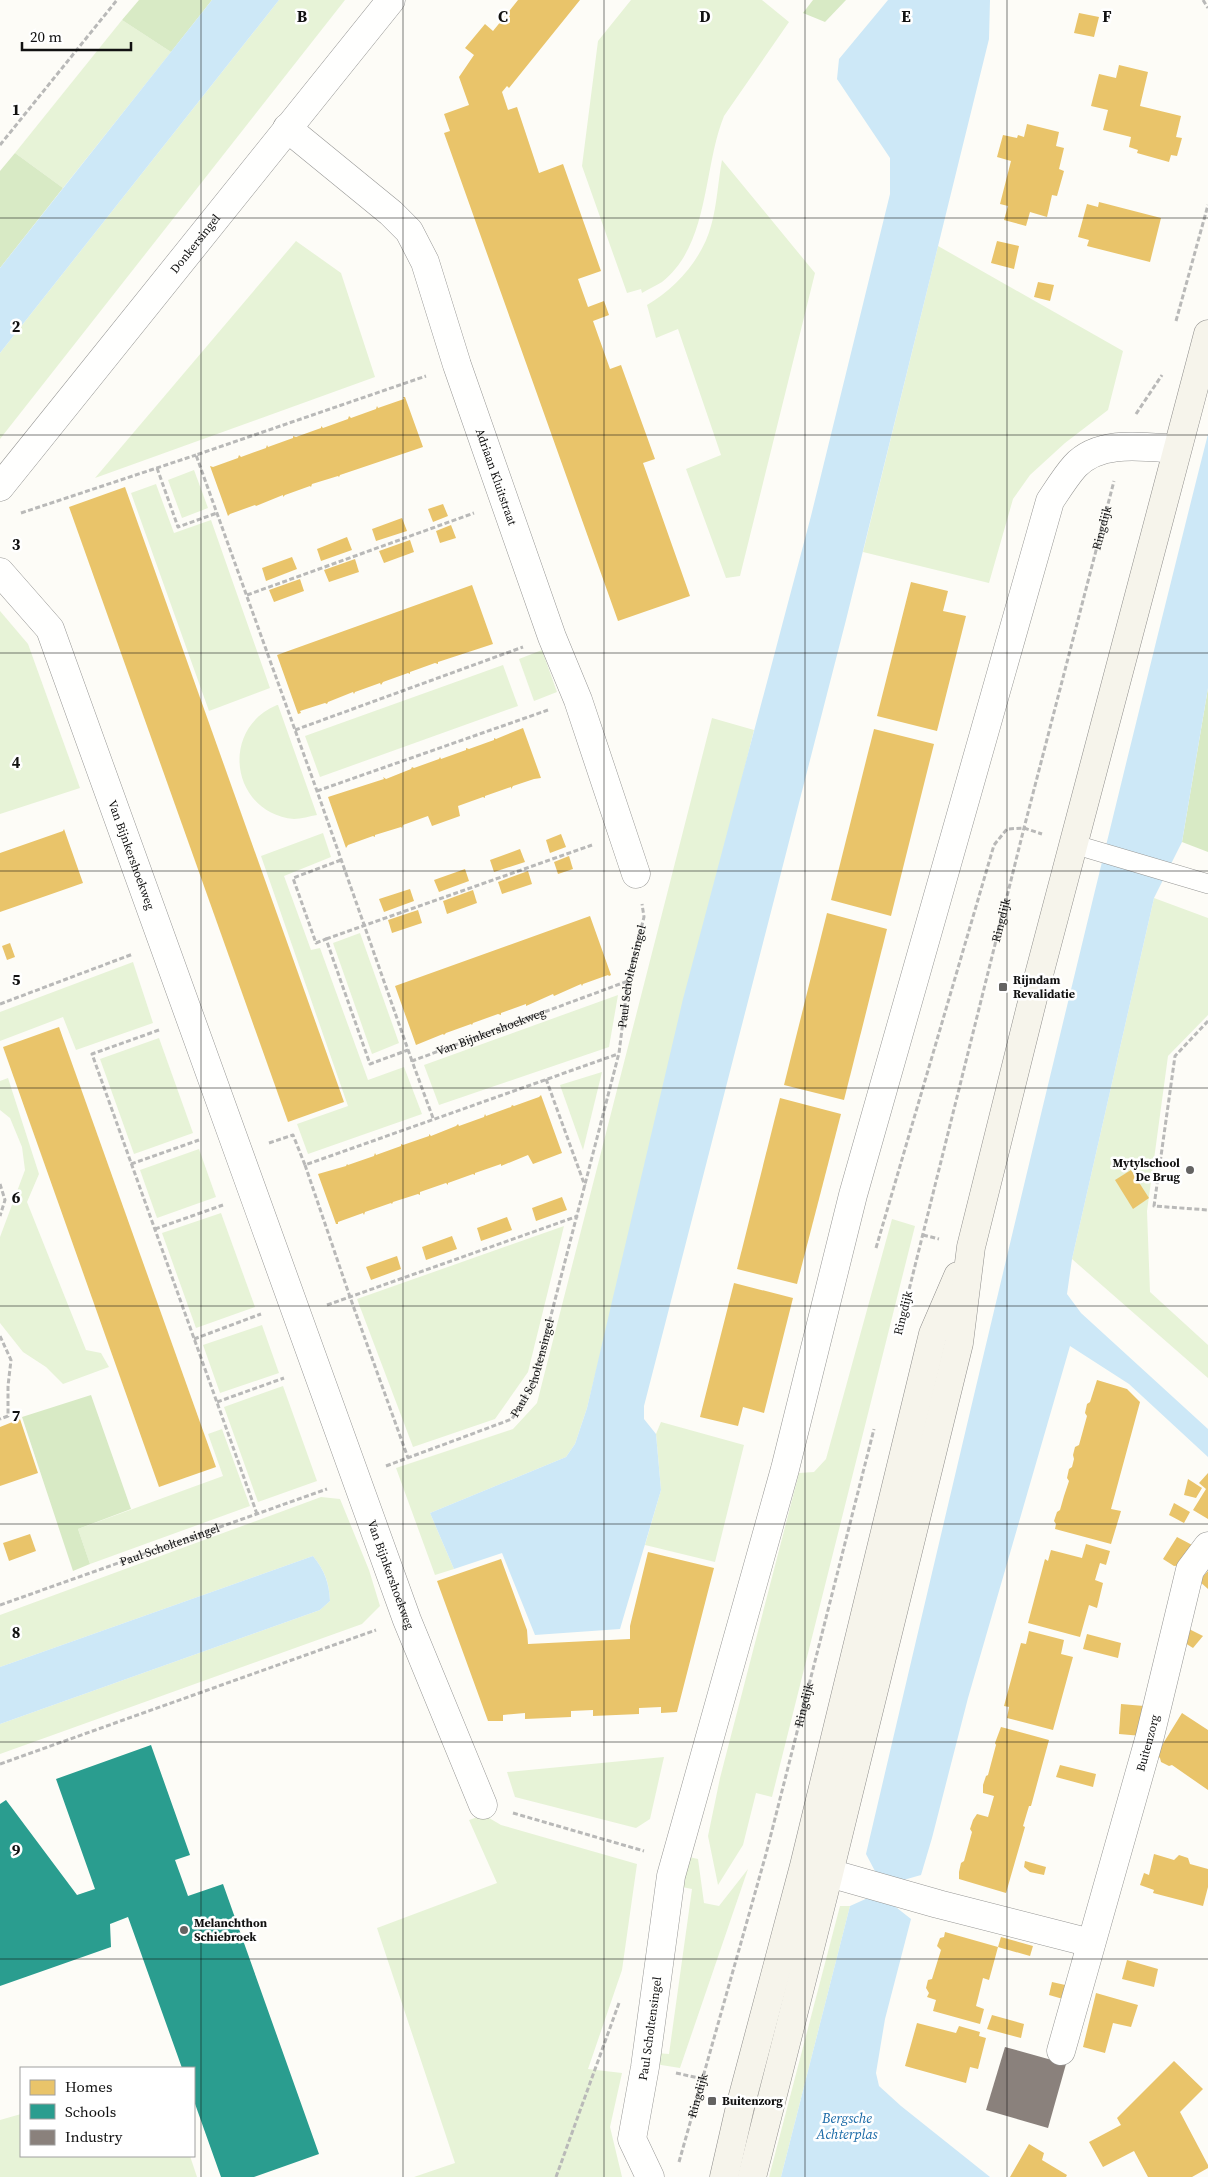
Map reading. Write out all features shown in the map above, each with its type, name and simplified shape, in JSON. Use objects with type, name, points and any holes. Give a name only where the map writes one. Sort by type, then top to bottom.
[{"type":"street","name":"Donkersingel","points":[[0,487],[391,0]]},
{"type":"street","name":"Adriaan Kluitstraat","points":[[287,128],[391,213],[409,231],[425,262],[457,365],[552,636],[578,700],[636,874]]},
{"type":"street","points":[[752,2177],[959,1343],[971,1246],[1083,847],[1177,450],[1208,334]]},
{"type":"street","points":[[673,1868],[784,1468],[853,1195],[1050,501],[1076,464],[1093,454],[1123,446],[1177,450]]},
{"type":"street","name":"Van Bijnkershoekweg","points":[[0,572],[50,629],[407,1620],[483,1805]]},
{"type":"street","name":"Buitenzorg","points":[[1061,2052],[1150,1736],[1190,1570],[1208,1546]]},
{"type":"street","name":"Paul Scholtensingel","points":[[650,2177],[632,2139],[645,2067],[673,1868]]},
{"type":"street","points":[[827,1872],[938,1904],[1091,1943]]},
{"type":"street","points":[[724,2177],[740,2107],[827,1872]]},
{"type":"lane","points":[[1083,847],[1208,884]]},
{"type":"path","points":[[0,145],[2,140],[116,2],[111,0]]},
{"type":"path","points":[[1204,0],[1208,8]]},
{"type":"path","points":[[1174,328],[1208,205]]},
{"type":"path","points":[[18,514],[457,365]]},
{"type":"path","name":"Ringdijk","points":[[901,1322],[1024,828],[1123,446],[1138,408],[1162,376],[1164,366]]},
{"type":"path","points":[[196,455],[433,1118]]},
{"type":"path","points":[[157,468],[178,527],[217,513]]},
{"type":"path","points":[[247,595],[505,502]]},
{"type":"path","points":[[295,730],[552,636]]},
{"type":"path","points":[[317,790],[578,700]]},
{"type":"path","points":[[874,1256],[994,845],[1007,829],[1024,828]]},
{"type":"path","points":[[341,860],[293,878],[316,943],[623,834]]},
{"type":"path","name":"Paul Scholtensingel","points":[[0,1605],[357,1478],[512,1419],[534,1381],[619,1054],[628,981],[644,918],[636,874]]},
{"type":"path","points":[[326,938],[370,1064],[408,1050]]},
{"type":"path","points":[[0,1004],[138,952]]},
{"type":"path","name":"Van Bijnkershoekweg","points":[[412,1061],[628,981]]},
{"type":"path","points":[[1208,1021],[1175,1056],[1154,1206],[1208,1210]]},
{"type":"path","points":[[165,1028],[92,1054],[257,1514]]},
{"type":"path","points":[[305,1165],[433,1118],[619,1054]]},
{"type":"path","points":[[546,1079],[585,1186]]},
{"type":"path","points":[[240,1153],[293,1135],[408,1458]]},
{"type":"path","points":[[131,1164],[205,1138]]},
{"type":"path","points":[[0,1184],[5,1200],[0,1216]]},
{"type":"path","points":[[155,1229],[228,1203]]},
{"type":"path","points":[[299,1316],[578,1216]]},
{"type":"path","points":[[194,1339],[267,1312]]},
{"type":"path","points":[[0,1336],[11,1360],[8,1386],[8,1416],[0,1419]]},
{"type":"path","points":[[216,1402],[289,1376]]},
{"type":"path","name":"Ringdijk","points":[[677,2168],[766,1854],[874,1428]]},
{"type":"path","points":[[0,1764],[407,1620]]},
{"type":"path","points":[[483,1805],[673,1868]]},
{"type":"path","points":[[556,2177],[620,1999]]},
{"type":"green space","points":[[139,0],[212,0],[171,52],[122,20]]},
{"type":"green space","points":[[279,0],[345,0],[0,439],[0,353]]},
{"type":"green space","points":[[631,0],[762,0],[789,22],[724,116],[717,136],[703,204],[689,247],[678,266],[662,282],[642,293],[641,289],[627,293],[582,166],[598,41]]},
{"type":"green space","points":[[813,0],[846,0],[825,22],[803,13]]},
{"type":"green space","points":[[122,20],[171,52],[63,188],[15,153]]},
{"type":"green space","points":[[15,153],[63,188],[0,268],[0,171]]},
{"type":"green space","points":[[722,160],[815,273],[740,576],[726,578],[686,469],[721,455],[678,329],[656,338],[647,305],[678,281],[701,250],[713,218]]},
{"type":"green space","points":[[296,241],[341,273],[375,377],[95,478]]},
{"type":"green space","points":[[938,246],[1123,351],[1108,410],[1065,443],[1030,475],[1013,499],[989,583],[863,552]]},
{"type":"green space","points":[[194,470],[208,508],[182,518],[168,480]]},
{"type":"green space","points":[[156,484],[174,533],[211,520],[270,688],[209,711],[131,493]]},
{"type":"green space","points":[[0,611],[28,644],[80,788],[0,814]]},
{"type":"green space","points":[[542,650],[557,692],[534,701],[519,659]]},
{"type":"green space","points":[[503,665],[518,706],[320,777],[305,736]]},
{"type":"green space","points":[[1208,688],[1208,852],[1182,842]]},
{"type":"green space","points":[[277,705],[317,815],[294,819],[273,813],[257,802],[246,787],[240,769],[240,750],[246,732],[258,717]]},
{"type":"green space","points":[[712,718],[754,730],[587,1408],[575,1444],[566,1457],[430,1513],[454,1569],[435,1575],[396,1468],[513,1429],[537,1403]]},
{"type":"green space","points":[[323,833],[331,857],[284,876],[311,950],[320,948],[368,1080],[404,1067],[422,1114],[308,1154],[297,1124],[348,1106],[261,856]]},
{"type":"green space","points":[[1154,898],[1208,918],[1208,1015],[1168,1056],[1147,1211],[1150,1292],[1208,1345],[1208,1378],[1072,1259]]},
{"type":"green space","points":[[360,933],[399,1043],[372,1054],[333,943]]},
{"type":"green space","points":[[133,962],[153,1023],[76,1050],[63,1017],[0,1041],[0,1012]]},
{"type":"green space","points":[[618,995],[609,1047],[439,1105],[424,1065]]},
{"type":"green space","points":[[159,1038],[193,1133],[134,1154],[100,1059]]},
{"type":"green space","points":[[602,1072],[583,1150],[560,1085]]},
{"type":"green space","points":[[8,1078],[39,1174],[27,1202],[86,1350],[101,1353],[109,1367],[63,1384],[46,1367],[23,1352],[0,1323],[0,1237],[25,1170],[22,1147],[10,1118],[0,1110],[0,1081]]},
{"type":"green space","points":[[199,1149],[216,1197],[157,1218],[140,1170]]},
{"type":"green space","points":[[221,1213],[255,1307],[196,1328],[162,1233]]},
{"type":"green space","points":[[892,1219],[915,1226],[772,1797],[756,1793],[743,1845],[718,1885],[708,1836],[720,1778],[799,1473],[814,1472],[826,1459]]},
{"type":"green space","points":[[564,1226],[528,1372],[495,1419],[413,1447],[357,1299]]},
{"type":"green space","points":[[262,1325],[279,1373],[220,1393],[203,1345]]},
{"type":"green space","points":[[283,1386],[317,1481],[258,1502],[224,1407]]},
{"type":"green space","points":[[91,1395],[131,1509],[78,1529],[90,1564],[73,1571],[22,1417]]},
{"type":"green space","points":[[661,1422],[744,1445],[715,1562],[645,1545],[661,1490],[656,1434]]},
{"type":"green space","points":[[222,1429],[250,1506],[90,1564],[78,1529],[223,1476],[208,1434]]},
{"type":"green space","points":[[321,1497],[340,1499],[369,1570],[380,1606],[362,1624],[0,1754],[0,1724],[320,1610],[330,1601],[326,1577],[313,1556],[0,1667],[0,1615]]},
{"type":"green space","points":[[664,1757],[650,1819],[636,1828],[515,1797],[507,1772]]},
{"type":"green space","points":[[484,1815],[501,1825],[637,1864],[622,1970],[588,2069],[622,2073],[610,2127],[622,2177],[414,2177],[455,2163],[377,1928],[497,1883],[469,1820]]},
{"type":"green space","points":[[689,1857],[698,1859],[704,1903],[719,1906],[748,1869],[680,2068],[655,2064],[656,2053],[669,2054],[692,1889],[682,1887]]},
{"type":"green space","points":[[840,1906],[850,1906],[781,2177],[769,2177]]},
{"type":"green space","points":[[20,2114],[20,2157],[190,2157],[197,2177],[0,2177],[0,2120]]},
{"type":"water","points":[[212,0],[279,0],[0,353],[0,268]]},
{"type":"water","points":[[888,0],[990,0],[989,39],[846,620],[644,1406],[644,1419],[656,1434],[661,1490],[620,1629],[535,1635],[502,1553],[454,1569],[430,1513],[566,1457],[575,1444],[587,1408],[683,999],[811,516],[890,194],[890,158],[837,79],[839,59]]},
{"type":"water","points":[[1208,434],[1208,688],[1182,842],[1154,898],[1072,1259],[1067,1294],[1081,1313],[1208,1429],[1208,1457],[1129,1384],[1070,1346],[968,1698],[921,1875],[900,1881],[877,1875],[866,1854],[1034,1143]]},
{"type":"water","points":[[313,1556],[323,1572],[330,1601],[320,1610],[0,1724],[0,1667]]},
{"type":"water","name":"Bergsche Achterplas","points":[[870,1897],[892,1904],[911,1919],[885,2019],[876,2073],[879,2086],[901,2106],[990,2177],[781,2177],[850,1906]]},
{"type":"building: Homes","points":[[518,0],[580,0],[509,88],[507,86],[502,92],[508,110],[517,107],[539,173],[563,164],[601,271],[578,279],[588,307],[604,301],[609,315],[593,321],[610,369],[621,365],[655,459],[643,463],[690,596],[618,621],[444,133],[450,131],[444,114],[469,105],[459,77],[474,55],[465,48],[485,24],[493,31]]},
{"type":"building: Homes","points":[[1079,13],[1099,17],[1094,37],[1074,33]]},
{"type":"building: Homes","points":[[1119,65],[1148,72],[1140,106],[1181,116],[1176,137],[1182,138],[1177,156],[1171,155],[1169,162],[1137,153],[1138,150],[1129,147],[1131,137],[1103,130],[1108,110],[1091,106],[1099,74],[1116,78]]},
{"type":"building: Homes","points":[[1027,124],[1059,132],[1056,146],[1064,148],[1059,169],[1064,171],[1057,196],[1052,195],[1047,217],[1030,212],[1026,226],[1004,220],[1008,206],[1000,204],[1011,161],[997,157],[1003,135],[1017,138],[1018,135],[1024,137]]},
{"type":"building: Homes","points":[[1099,202],[1161,218],[1150,262],[1087,246],[1089,240],[1078,237],[1087,204],[1098,207]]},
{"type":"building: Homes","points":[[997,241],[1019,246],[1014,269],[991,263]]},
{"type":"building: Homes","points":[[1038,282],[1054,285],[1050,301],[1034,297]]},
{"type":"building: Homes","points":[[403,397],[405,397],[423,447],[340,475],[339,477],[312,484],[311,487],[283,497],[283,495],[228,516],[210,466],[213,467],[238,458],[239,455],[241,457],[266,448],[267,445],[268,447],[293,438],[293,436],[296,437],[321,428],[321,426],[323,428],[348,419],[349,416],[351,418],[376,409],[377,406],[378,408],[404,399]]},
{"type":"building: Homes","points":[[125,487],[344,1102],[288,1122],[69,507]]},
{"type":"building: Homes","points":[[443,504],[448,516],[433,522],[428,509]]},
{"type":"building: Homes","points":[[402,518],[407,531],[376,541],[372,529]]},
{"type":"building: Homes","points":[[451,525],[456,538],[440,543],[436,531]]},
{"type":"building: Homes","points":[[347,537],[352,550],[321,561],[317,549]]},
{"type":"building: Homes","points":[[410,540],[414,552],[384,563],[379,551]]},
{"type":"building: Homes","points":[[292,557],[297,569],[266,581],[262,568]]},
{"type":"building: Homes","points":[[355,559],[359,572],[329,582],[324,570]]},
{"type":"building: Homes","points":[[300,579],[304,591],[274,602],[269,590]]},
{"type":"building: Homes","points":[[911,582],[948,591],[943,611],[966,616],[937,731],[877,716]]},
{"type":"building: Homes","points":[[472,585],[493,644],[410,672],[410,674],[408,673],[383,682],[381,685],[380,683],[354,694],[353,692],[327,704],[300,711],[301,713],[298,714],[277,655]]},
{"type":"building: Homes","points":[[523,728],[541,778],[458,806],[460,816],[432,826],[428,816],[403,825],[402,828],[348,845],[346,848],[328,797],[384,779],[383,777],[386,779],[412,767],[414,768],[440,757],[441,759]]},
{"type":"building: Homes","points":[[874,729],[934,744],[891,916],[831,900]]},
{"type":"building: Homes","points":[[64,829],[83,883],[0,912],[0,853],[63,831]]},
{"type":"building: Homes","points":[[561,834],[566,847],[550,853],[546,840]]},
{"type":"building: Homes","points":[[520,849],[525,862],[494,872],[490,860]]},
{"type":"building: Homes","points":[[569,856],[573,869],[558,874],[554,862]]},
{"type":"building: Homes","points":[[465,869],[469,881],[439,892],[434,880]]},
{"type":"building: Homes","points":[[528,871],[532,884],[502,894],[498,882]]},
{"type":"building: Homes","points":[[410,889],[414,901],[384,912],[379,899]]},
{"type":"building: Homes","points":[[473,890],[477,903],[447,914],[443,901]]},
{"type":"building: Homes","points":[[418,910],[422,923],[392,933],[388,920]]},
{"type":"building: Homes","points":[[827,913],[887,929],[844,1100],[784,1085]]},
{"type":"building: Homes","points":[[590,916],[611,975],[583,984],[582,986],[581,984],[554,996],[553,994],[526,1006],[526,1004],[501,1013],[501,1015],[498,1014],[416,1045],[395,986]]},
{"type":"building: Homes","points":[[10,943],[15,957],[7,960],[2,946]]},
{"type":"building: Homes","points":[[59,1027],[216,1467],[159,1487],[3,1047]]},
{"type":"building: Homes","points":[[541,1095],[562,1153],[533,1164],[528,1155],[448,1183],[448,1185],[446,1183],[420,1192],[420,1195],[393,1202],[392,1204],[365,1212],[364,1215],[363,1213],[336,1224],[318,1174],[374,1156],[375,1153],[376,1155],[401,1146],[401,1144],[403,1145],[429,1136],[429,1134],[431,1136],[458,1124],[459,1126],[484,1117],[485,1114],[486,1116]]},
{"type":"building: Homes","points":[[780,1098],[841,1114],[797,1284],[737,1269]]},
{"type":"building: Homes","points":[[1131,1170],[1149,1198],[1133,1209],[1115,1180]]},
{"type":"building: Homes","points":[[562,1197],[567,1210],[536,1221],[532,1208]]},
{"type":"building: Homes","points":[[507,1217],[512,1230],[481,1241],[477,1228]]},
{"type":"building: Homes","points":[[452,1236],[457,1249],[426,1260],[422,1247]]},
{"type":"building: Homes","points":[[397,1256],[401,1269],[371,1280],[366,1267]]},
{"type":"building: Homes","points":[[734,1283],[793,1298],[764,1413],[743,1407],[738,1426],[700,1417]]},
{"type":"building: Homes","points":[[1097,1380],[1127,1389],[1140,1402],[1111,1509],[1121,1511],[1111,1544],[1055,1529],[1056,1524],[1054,1521],[1057,1512],[1060,1510],[1069,1481],[1067,1478],[1069,1469],[1072,1467],[1075,1447],[1079,1445],[1087,1416],[1085,1413],[1087,1404],[1090,1402]]},
{"type":"building: Homes","points":[[20,1419],[38,1473],[0,1486],[0,1427]]},
{"type":"building: Homes","points":[[1208,1473],[1208,1519],[1193,1510],[1206,1489],[1199,1483]]},
{"type":"building: Homes","points":[[1188,1479],[1202,1488],[1196,1498],[1184,1495]]},
{"type":"building: Homes","points":[[1174,1503],[1190,1512],[1184,1523],[1169,1515]]},
{"type":"building: Homes","points":[[30,1534],[36,1551],[9,1561],[3,1543]]},
{"type":"building: Homes","points":[[1177,1537],[1196,1547],[1183,1565],[1174,1566],[1163,1559]]},
{"type":"building: Homes","points":[[1086,1544],[1110,1551],[1106,1565],[1100,1563],[1095,1580],[1103,1583],[1097,1608],[1089,1605],[1080,1637],[1028,1623],[1045,1559],[1048,1561],[1051,1550],[1082,1558]]},
{"type":"building: Homes","points":[[648,1552],[714,1568],[677,1712],[661,1713],[661,1707],[639,1708],[639,1714],[593,1716],[593,1710],[571,1711],[571,1717],[525,1719],[525,1713],[503,1715],[503,1721],[488,1721],[437,1581],[501,1559],[527,1630],[528,1644],[630,1639],[630,1626]]},
{"type":"building: Homes","points":[[1208,1571],[1208,1589],[1199,1581]]},
{"type":"building: Homes","points":[[1187,1628],[1203,1636],[1193,1648],[1185,1643]]},
{"type":"building: Homes","points":[[1029,1631],[1064,1640],[1061,1654],[1073,1657],[1053,1730],[1007,1718],[1009,1707],[1004,1706],[1021,1643],[1026,1644]]},
{"type":"building: Homes","points":[[1087,1634],[1121,1643],[1118,1658],[1083,1649]]},
{"type":"building: Homes","points":[[1121,1704],[1144,1706],[1142,1736],[1119,1734]]},
{"type":"building: Homes","points":[[1182,1713],[1208,1730],[1208,1790],[1172,1765],[1169,1766],[1161,1762],[1160,1758],[1156,1755]]},
{"type":"building: Homes","points":[[1001,1727],[1049,1740],[1031,1806],[1029,1806],[1023,1826],[1025,1827],[1006,1893],[959,1879],[961,1863],[964,1861],[972,1832],[970,1829],[973,1820],[977,1814],[988,1817],[994,1796],[983,1793],[983,1785],[988,1775],[995,1743]]},
{"type":"building: Homes","points":[[1060,1765],[1096,1774],[1093,1787],[1056,1777]]},
{"type":"building: Homes","points":[[1154,1854],[1174,1860],[1179,1855],[1188,1858],[1190,1864],[1208,1869],[1208,1887],[1203,1906],[1153,1893],[1154,1890],[1140,1885],[1144,1873],[1149,1875]]},
{"type":"building: Homes","points":[[1025,1861],[1046,1867],[1044,1875],[1030,1872],[1024,1867]]},
{"type":"building: Homes","points":[[945,1932],[998,1947],[989,1980],[983,1978],[976,2006],[984,2009],[980,2024],[933,2011],[936,2000],[927,1997],[929,1993],[926,1988],[928,1980],[932,1979],[941,1950],[937,1946],[940,1938],[944,1937]]},
{"type":"building: Homes","points":[[1001,1937],[1033,1946],[1030,1956],[998,1947]]},
{"type":"building: Homes","points":[[1127,1960],[1158,1969],[1154,1987],[1122,1979]]},
{"type":"building: Homes","points":[[1052,1982],[1074,1987],[1070,2001],[1049,1995]]},
{"type":"building: Homes","points":[[1096,1993],[1138,2005],[1131,2027],[1113,2023],[1105,2053],[1083,2047]]},
{"type":"building: Homes","points":[[992,2015],[1024,2024],[1021,2038],[987,2029]]},
{"type":"building: Homes","points":[[917,2023],[956,2033],[959,2026],[980,2032],[979,2036],[986,2038],[978,2069],[970,2067],[966,2083],[905,2066]]},
{"type":"building: Homes","points":[[1174,2061],[1203,2089],[1180,2112],[1208,2168],[1192,2177],[1148,2177],[1134,2151],[1103,2167],[1089,2142],[1121,2125],[1117,2118]]},
{"type":"building: Homes","points":[[1029,2144],[1044,2153],[1042,2160],[1067,2175],[1066,2177],[1010,2177]]},
{"type":"building: Schools","points":[[151,1745],[190,1855],[175,1860],[188,1896],[223,1884],[319,2154],[254,2177],[221,2177],[195,2104],[195,2067],[182,2067],[128,1917],[110,1924],[111,1947],[0,1986],[0,1804],[6,1800],[77,1895],[95,1889],[56,1779]]},
{"type":"building: Industry","points":[[1005,2047],[1066,2064],[1048,2128],[986,2110]]},
{"type":"place","name":"Rijndam Revalidatie","points":[[1003,987]]},
{"type":"place","name":"Mytylschool De Brug","points":[[1190,1170]]},
{"type":"place","name":"Melanchthon Schiebroek","points":[[184,1930]]},
{"type":"place","name":"Buitenzorg","points":[[712,2101]]}]
